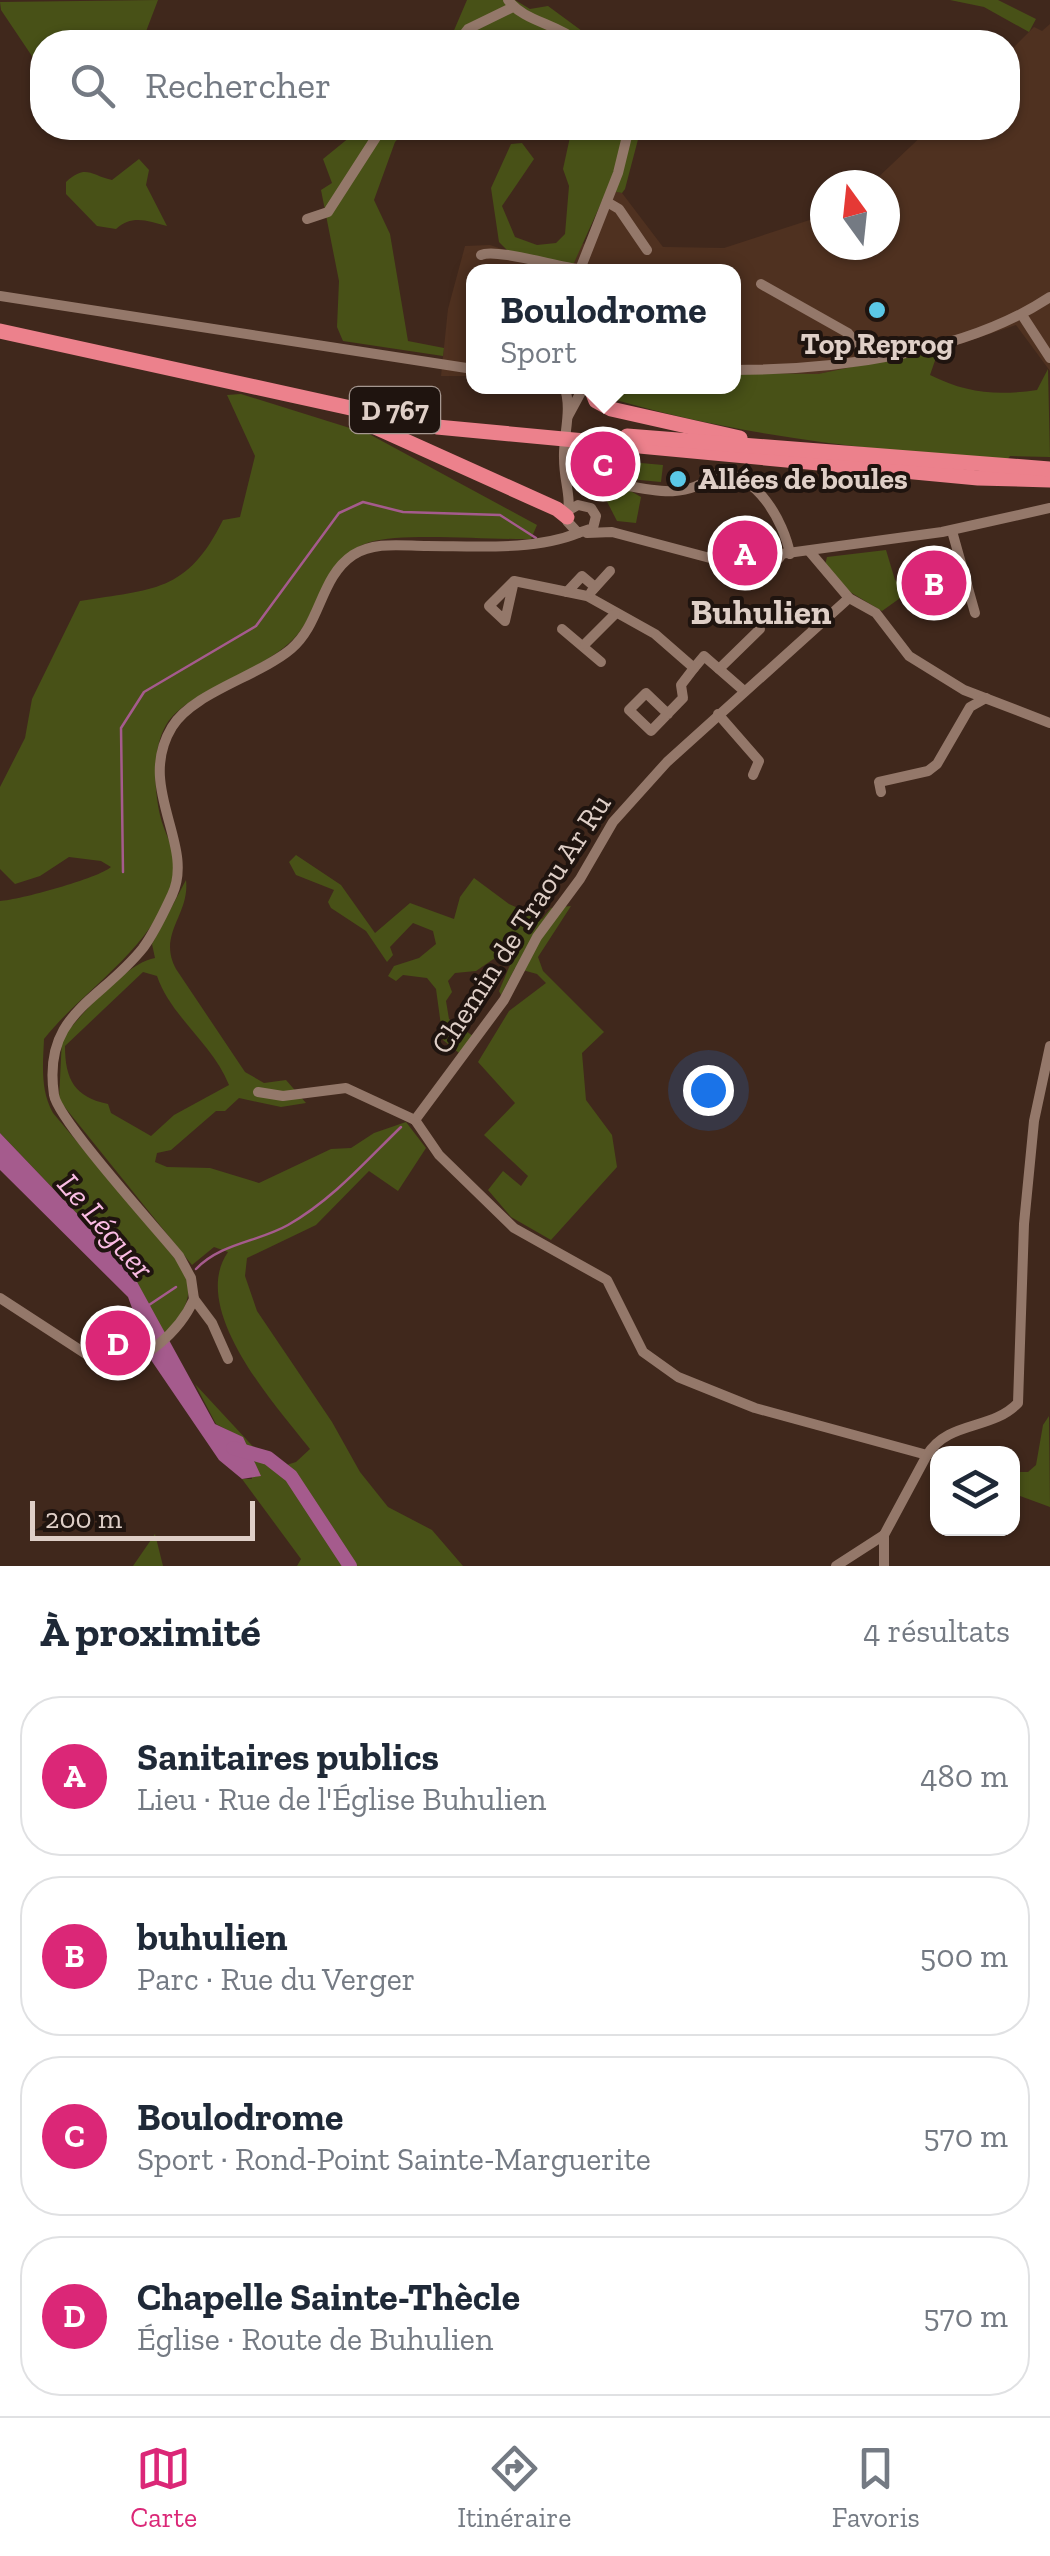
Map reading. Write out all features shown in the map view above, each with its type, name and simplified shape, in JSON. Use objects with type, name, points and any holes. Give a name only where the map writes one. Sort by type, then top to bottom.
[{"type":"highway","name":"D 767","points":[[0,321],[422,415],[798,451],[1050,469]]},
{"type":"highway","name":"D 767","points":[[0,331],[331,406],[474,433],[978,478],[1050,480]]},
{"type":"highway","name":"D 767","points":[[591,394],[611,409],[798,451]]},
{"type":"highway","points":[[331,406],[557,508],[568,517]]},
{"type":"street","points":[[467,30],[510,3],[523,16],[564,30]]},
{"type":"street","points":[[307,220],[328,212],[374,140]]},
{"type":"street","points":[[581,264],[626,140]]},
{"type":"street","points":[[606,202],[619,209],[647,250]]},
{"type":"street","points":[[481,254],[492,250],[534,264]]},
{"type":"street","points":[[761,284],[848,333],[868,358]]},
{"type":"street","points":[[0,296],[466,368]]},
{"type":"street","points":[[741,369],[868,358],[955,343],[1022,315],[1050,297]]},
{"type":"street","points":[[1022,315],[1050,358]]},
{"type":"street","points":[[556,541],[568,517],[570,489],[564,456],[568,417],[565,394]]},
{"type":"street","points":[[568,417],[583,394]]},
{"type":"street","points":[[600,480],[684,492],[698,488],[716,474],[729,474],[775,510],[786,555]]},
{"type":"street","points":[[570,489],[612,532]]},
{"type":"street","points":[[568,517],[587,506]]},
{"type":"street","points":[[0,1298],[101,1366],[115,1367],[138,1357],[170,1334],[194,1300],[192,1278],[179,1256],[57,1105],[52,1069],[63,1026],[141,950],[178,882],[177,850],[162,808],[162,755],[170,730],[192,706],[261,670],[299,642],[335,574],[356,554],[379,546],[556,541],[582,533],[612,532],[710,558],[786,555],[952,530],[1050,508]]},
{"type":"street","points":[[582,533],[596,516]]},
{"type":"street","points":[[568,517],[582,533]]},
{"type":"street","points":[[952,530],[975,613]]},
{"type":"street","points":[[810,552],[850,598],[876,614],[910,656],[964,690],[1050,723]]},
{"type":"street","points":[[756,571],[771,567],[786,555]]},
{"type":"street","points":[[514,581],[567,592],[591,591],[610,570]]},
{"type":"street","points":[[567,592],[582,576],[591,591],[615,614],[655,634],[694,668]]},
{"type":"street","name":"Chemin de Traou Ar Ru","points":[[415,1120],[504,1000],[537,937],[580,878],[613,822],[666,762],[850,598]]},
{"type":"street","points":[[585,644],[615,614]]},
{"type":"street","points":[[562,629],[585,644],[601,662]]},
{"type":"street","points":[[719,669],[760,629]]},
{"type":"street","points":[[668,714],[682,698],[681,685],[704,656],[743,690]]},
{"type":"street","points":[[880,792],[879,782],[928,770],[937,764],[970,707],[987,698]]},
{"type":"street","points":[[718,714],[759,761],[753,774]]},
{"type":"street","points":[[884,1566],[884,1535],[927,1456],[950,1432],[1002,1416],[1018,1403],[1024,1224],[1034,1122],[1050,1046]]},
{"type":"street","points":[[258,1092],[282,1096],[346,1088],[415,1120],[439,1155],[514,1228],[607,1280],[644,1352],[678,1377],[755,1408],[927,1456]]},
{"type":"street","points":[[194,1300],[203,1307],[228,1359]]},
{"type":"street","points":[[836,1566],[884,1535]]},
{"type":"shaded area","points":[[1050,24],[1050,371],[1016,325],[951,347],[818,374],[741,373],[741,264],[466,264],[466,376],[441,376],[448,309],[465,246],[490,245],[535,260],[585,243],[607,189],[622,193],[663,247],[724,248],[810,220],[810,260],[900,260],[900,170],[886,170],[917,140],[1020,140],[1020,41],[1034,27],[1042,31]]},
{"type":"shaded area","points":[[0,1133],[130,1269],[215,1424],[243,1437],[261,1476],[242,1479],[219,1460],[151,1360],[128,1297],[0,1170]]},
{"type":"green space","points":[[158,0],[147,30],[30,30],[30,53],[1,10],[0,2]]},
{"type":"green space","points":[[467,0],[515,0],[530,9],[548,6],[581,30],[454,30]]},
{"type":"green space","points":[[950,0],[998,0],[1036,19],[1029,32],[984,7]]},
{"type":"green space","points":[[346,140],[397,140],[374,200],[390,234],[408,341],[444,348],[443,356],[343,341],[337,327],[339,281],[321,190],[332,183],[323,159]]},
{"type":"green space","points":[[569,140],[638,140],[625,189],[622,193],[607,190],[573,264],[508,251],[499,242],[491,188],[511,144],[522,143],[534,159],[502,206],[515,237],[537,245],[556,243],[565,234],[569,186],[563,169]]},
{"type":"green space","points":[[139,159],[149,170],[146,185],[167,226],[140,220],[116,229],[97,226],[66,194],[66,182],[79,173],[112,180]]},
{"type":"green space","points":[[939,349],[930,375],[969,389],[1008,393],[1037,390],[1048,369],[1050,457],[1010,456],[1007,460],[803,439],[652,410],[601,394],[741,394],[741,373],[818,374]]},
{"type":"green space","points":[[241,394],[369,434],[537,525],[531,539],[403,537],[356,548],[335,569],[297,635],[266,660],[176,712],[161,735],[156,757],[156,793],[175,867],[166,900],[137,944],[44,1039],[43,1067],[44,1086],[53,1113],[182,1267],[188,1287],[186,1304],[164,1336],[130,1269],[0,1133],[0,901],[58,888],[111,867],[101,861],[69,857],[40,876],[15,884],[0,869],[0,787],[25,738],[32,699],[80,601],[148,589],[181,575],[210,544],[223,520],[240,517],[255,456],[227,395]]},
{"type":"green space","points":[[630,462],[663,465],[661,482],[629,479]]},
{"type":"green space","points":[[600,488],[627,489],[641,497],[636,523],[617,521]]},
{"type":"green space","points":[[886,550],[895,580],[910,591],[882,611],[850,592],[825,565],[827,557]]},
{"type":"green space","points":[[296,855],[341,885],[375,933],[410,903],[454,919],[460,897],[474,878],[509,904],[542,919],[551,908],[571,906],[538,957],[543,971],[604,1032],[582,1053],[586,1100],[612,1135],[617,1167],[551,1240],[511,1217],[488,1190],[503,1171],[521,1186],[528,1176],[484,1135],[515,1103],[478,1062],[509,1011],[546,983],[537,974],[515,968],[501,995],[499,991],[510,965],[495,958],[476,971],[455,973],[448,981],[452,992],[446,1001],[449,1019],[473,1036],[459,1053],[443,1040],[436,989],[427,978],[403,975],[396,981],[388,976],[394,966],[419,958],[436,944],[433,931],[413,923],[390,947],[393,955],[387,962],[366,931],[331,908],[328,902],[334,890],[296,875],[289,862]]},
{"type":"green space","points":[[186,880],[170,945],[176,969],[245,1072],[264,1083],[286,1080],[306,1103],[281,1107],[239,1098],[225,1111],[216,1111],[171,1150],[157,1153],[155,1162],[167,1167],[210,1168],[259,1183],[331,1149],[351,1148],[374,1133],[406,1122],[426,1148],[398,1191],[369,1171],[316,1225],[247,1258],[245,1276],[257,1311],[332,1422],[360,1472],[388,1507],[432,1530],[463,1566],[297,1566],[301,1559],[242,1479],[252,1479],[243,1438],[216,1424],[195,1384],[274,1469],[296,1462],[310,1449],[259,1383],[227,1328],[219,1301],[219,1275],[228,1252],[214,1247],[192,1265],[59,1100],[62,1038],[118,979],[155,958],[152,944]],"holes":[[[143,972],[157,976],[172,1005],[213,1056],[229,1085],[174,1115],[151,1136],[111,1113],[108,1104],[80,1092],[67,1068],[65,1046]]]},
{"type":"green space","points":[[1049,1416],[1050,1507],[1020,1496],[1020,1472],[1028,1472],[1036,1465],[1043,1425]]},
{"type":"green space","points":[[155,1534],[163,1566],[133,1566]]},
{"type":"waterway","points":[[123,872],[121,728],[144,692],[256,626],[339,513],[363,502],[403,512],[500,515],[536,538]]},
{"type":"waterway","points":[[196,1269],[228,1248],[276,1231],[304,1215],[348,1180],[401,1127]]},
{"type":"waterway","points":[[149,1305],[176,1287]]},
{"type":"waterway","name":"Le Léguer","points":[[233,1448],[268,1458],[291,1476],[350,1566]]},
{"type":"place","name":"Top Reprog","points":[[877,310]]},
{"type":"place","name":"Boulodrome","points":[[603,464]]},
{"type":"place","name":"Allées de boules","points":[[678,479]]},
{"type":"place","name":"Sanitaires publics","points":[[745,553]]},
{"type":"place","name":"buhulien","points":[[934,583]]},
{"type":"place","name":"Chapelle Sainte-Thècle","points":[[118,1343]]},
{"type":"district","name":"Buhulien","points":[[761,612]]}]
